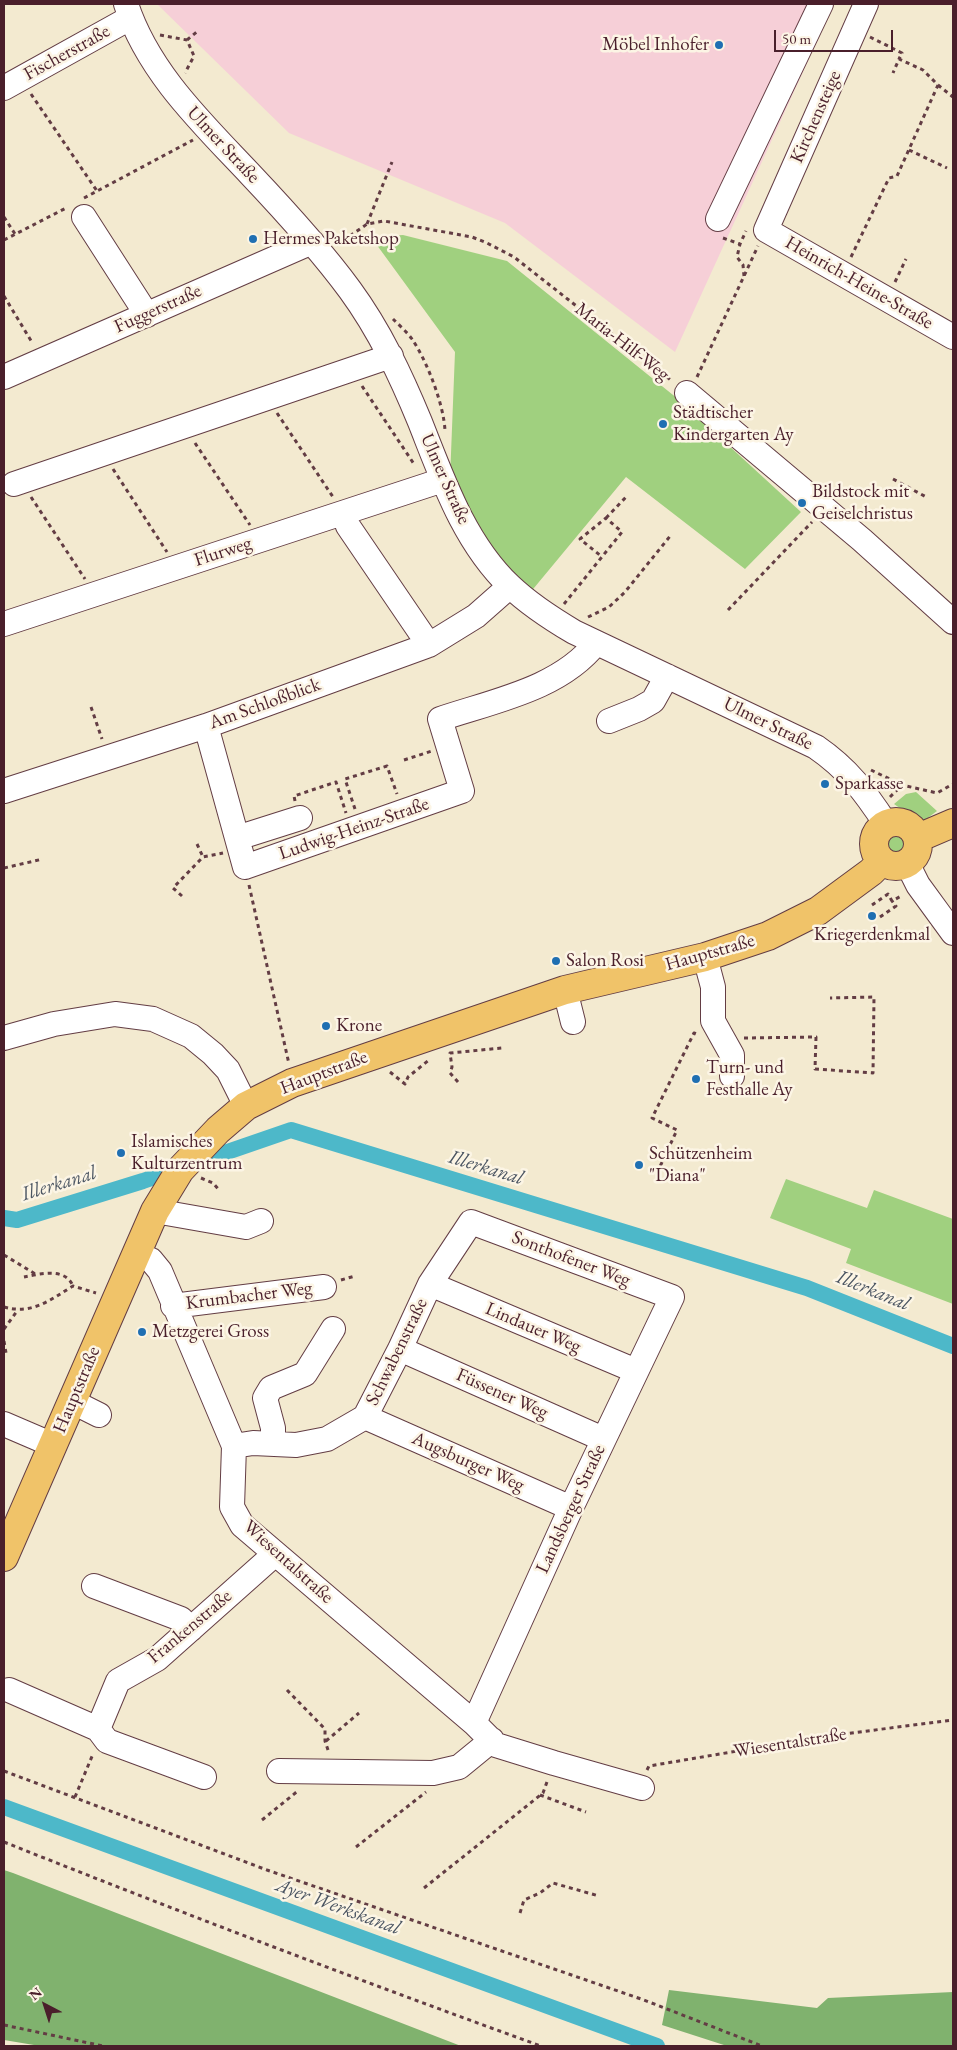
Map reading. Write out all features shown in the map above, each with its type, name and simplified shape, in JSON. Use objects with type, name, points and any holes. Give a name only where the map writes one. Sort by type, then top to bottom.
[{"type":"main road","points":[[896,821],[908,825],[918,838],[917,852],[902,870],[876,854],[874,844],[877,832],[886,824],[896,821]]},
{"type":"main road","points":[[918,838],[953,823]]},
{"type":"main road","name":"Hauptstraße","points":[[4,1557],[159,1204],[180,1170],[218,1130],[246,1106],[292,1083],[565,990],[705,957],[768,936],[808,917],[871,872],[902,870]]},
{"type":"street","points":[[718,219],[821,4]]},
{"type":"street","name":"Kirchensteige","points":[[766,230],[866,4]]},
{"type":"street","name":"Ulmer Straße","points":[[128,11],[144,46],[171,86],[209,132],[323,245],[350,290],[372,321],[391,356],[435,482],[482,553],[510,586],[552,619],[574,632],[810,743],[837,762],[867,795],[886,824]]},
{"type":"street","name":"Fischerstraße","points":[[10,82],[128,11]]},
{"type":"street","points":[[84,218],[147,315]]},
{"type":"street","name":"Heinrich-Heine-Straße","points":[[766,230],[953,337]]},
{"type":"street","name":"Fuggerstraße","points":[[4,377],[147,315],[323,245]]},
{"type":"street","points":[[18,483],[352,371],[391,356]]},
{"type":"street","name":"Maria-Hilf-Weg","points":[[687,393],[825,509],[953,622]]},
{"type":"street","name":"Flurweg","points":[[4,624],[435,482]]},
{"type":"street","points":[[343,512],[348,526],[429,645]]},
{"type":"street","name":"Am Schloßblick","points":[[4,791],[206,726],[429,645],[476,616],[510,586]]},
{"type":"street","points":[[448,745],[440,718],[527,690],[565,672],[585,656],[596,643]]},
{"type":"street","points":[[609,721],[639,709],[652,701],[667,676]]},
{"type":"street","points":[[206,726],[241,851],[300,818]]},
{"type":"street","name":"Ludwig-Heinz-Straße","points":[[241,851],[356,828],[462,791],[448,745]]},
{"type":"street","points":[[902,870],[953,933]]},
{"type":"street","points":[[705,957],[713,987],[718,1030],[732,1055],[732,1076]]},
{"type":"street","points":[[565,990],[573,1022]]},
{"type":"street","points":[[4,1038],[54,1024],[115,1014],[153,1019],[190,1036],[213,1054],[228,1070],[246,1106]]},
{"type":"street","points":[[159,1204],[246,1227],[261,1221]]},
{"type":"street","name":"Schwabenstraße","points":[[234,1446],[253,1443],[296,1445],[328,1439],[365,1416],[400,1350],[430,1284],[471,1222]]},
{"type":"street","name":"Sonthofener Weg","points":[[471,1222],[672,1297]]},
{"type":"street","name":"Wiesentalstraße","points":[[135,1255],[151,1260],[160,1271],[173,1306],[234,1446],[232,1507],[242,1525],[474,1723],[496,1745],[640,1787]]},
{"type":"street","name":"Lindauer Weg","points":[[430,1284],[636,1372]]},
{"type":"street","name":"Krumbacher Weg","points":[[173,1306],[324,1287]]},
{"type":"street","name":"Landsberger Straße","points":[[474,1723],[570,1508],[672,1297]]},
{"type":"street","points":[[274,1444],[273,1428],[265,1398],[272,1388],[305,1374],[333,1329]]},
{"type":"street","name":"Füssener Weg","points":[[400,1350],[603,1438]]},
{"type":"street","points":[[73,1402],[99,1415]]},
{"type":"street","name":"Augsburger Weg","points":[[365,1416],[570,1508]]},
{"type":"street","points":[[4,1424],[54,1444]]},
{"type":"street","name":"Frankenstraße","points":[[90,1725],[118,1681],[157,1659],[275,1554]]},
{"type":"street","points":[[94,1586],[181,1619],[191,1629]]},
{"type":"street","points":[[9,1690],[90,1725],[107,1741],[204,1777]]},
{"type":"street","points":[[279,1770],[432,1773],[459,1767],[492,1740]]},
{"type":"path","points":[[144,46],[157,35],[187,40],[199,30]]},
{"type":"path","points":[[854,31],[902,54],[893,73]]},
{"type":"path","points":[[171,86],[184,76],[194,56],[187,40]]},
{"type":"path","points":[[899,59],[923,70],[938,86],[953,96]]},
{"type":"path","points":[[10,82],[97,191]]},
{"type":"path","points":[[843,274],[889,178],[897,176],[938,86]]},
{"type":"path","points":[[4,240],[209,132]]},
{"type":"path","points":[[909,150],[947,168]]},
{"type":"path","points":[[323,245],[360,229],[366,224],[392,162]]},
{"type":"path","points":[[4,217],[15,234]]},
{"type":"path","name":"Maria-Hilf-Weg","points":[[366,224],[384,220],[449,232],[472,237],[504,251],[687,393]]},
{"type":"path","points":[[687,393],[697,377],[766,230]]},
{"type":"path","points":[[323,245],[337,252]]},
{"type":"path","points":[[895,282],[906,259]]},
{"type":"path","points":[[4,296],[43,360]]},
{"type":"path","points":[[391,316],[412,339],[426,367],[438,394],[443,412],[446,438]]},
{"type":"path","points":[[352,371],[435,482]]},
{"type":"path","points":[[268,399],[343,512]]},
{"type":"path","points":[[184,427],[260,540]]},
{"type":"path","points":[[103,453],[177,567]]},
{"type":"path","points":[[893,479],[928,498]]},
{"type":"path","points":[[18,483],[95,594]]},
{"type":"path","points":[[602,556],[580,539],[606,518],[627,496]]},
{"type":"path","points":[[728,610],[825,509]]},
{"type":"path","points":[[552,619],[622,532],[606,518]]},
{"type":"path","points":[[574,632],[584,620],[609,607],[625,592],[671,535]]},
{"type":"path","points":[[91,707],[107,757]]},
{"type":"path","points":[[404,760],[448,745]]},
{"type":"path","points":[[356,828],[345,780],[387,766],[404,811]]},
{"type":"path","points":[[848,774],[863,766],[902,785],[938,793],[953,786]]},
{"type":"path","points":[[300,818],[294,796],[336,782],[356,828]]},
{"type":"path","points":[[197,844],[203,857]]},
{"type":"path","points":[[182,896],[173,888],[203,857],[241,851],[292,1083]]},
{"type":"path","points":[[4,868],[43,859]]},
{"type":"path","points":[[892,901],[902,870]]},
{"type":"path","points":[[872,905],[888,894],[896,906],[880,917]]},
{"type":"path","points":[[657,1172],[677,1130],[652,1118],[694,1033],[704,1038],[718,1030],[816,1037],[815,1069],[873,1073],[874,997],[830,998]]},
{"type":"path","points":[[458,1082],[450,1073],[452,1067],[450,1053],[502,1048]]},
{"type":"path","points":[[198,1176],[213,1183],[219,1190]]},
{"type":"path","points":[[4,1255],[37,1275]]},
{"type":"path","points":[[24,1277],[62,1274],[70,1279],[72,1286]]},
{"type":"path","points":[[72,1286],[115,1302]]},
{"type":"path","points":[[4,1307],[17,1311],[44,1304],[72,1286]]},
{"type":"path","points":[[4,1329],[17,1311]]},
{"type":"path","points":[[4,1341],[6,1353],[4,1354]]},
{"type":"path","points":[[262,1820],[324,1771],[325,1729],[287,1690]]},
{"type":"path","points":[[325,1741],[359,1712]]},
{"type":"path","name":"Wiesentalstraße","points":[[640,1787],[649,1766],[820,1737],[953,1720]]},
{"type":"path","points":[[74,1797],[92,1760],[90,1725]]},
{"type":"path","points":[[424,1888],[543,1793],[554,1763]]},
{"type":"path","points":[[4,1771],[267,1870],[644,2000],[762,2046]]},
{"type":"path","points":[[356,1847],[430,1790]]},
{"type":"path","points":[[540,1795],[586,1812]]},
{"type":"path","points":[[4,1842],[289,1954],[541,2046]]},
{"type":"path","points":[[520,1913],[524,1900],[540,1893],[553,1883],[599,1896]]},
{"type":"path","points":[[4,2025],[103,2046]]},
{"type":"shaded area","points":[[157,4],[834,4],[675,352],[505,223],[289,133]]},
{"type":"green space","points":[[403,235],[507,261],[678,399],[801,512],[745,569],[626,477],[529,594],[471,531],[450,479],[455,352],[371,237]]},
{"type":"green space","points":[[916,792],[937,811],[921,823],[894,804],[906,794]]},
{"type":"green space","points":[[895,831],[903,834],[908,842],[904,850],[896,855],[889,847],[889,836]]},
{"type":"green space","points":[[786,1179],[867,1208],[874,1190],[953,1219],[953,1304],[846,1263],[851,1249],[770,1218]]},
{"type":"green space","points":[[4,1870],[461,2046],[40,2046],[4,2040]]},
{"type":"green space","points":[[669,1990],[817,2008],[828,1998],[953,1992],[953,2046],[727,2046],[662,2025]]},
{"type":"waterway","name":"Illerkanal","points":[[4,1218],[17,1220],[143,1181],[291,1130],[807,1288],[953,1346]]},
{"type":"waterway","name":"Ayer Werkskanal","points":[[4,1807],[657,2046]]},
{"type":"place","name":"Möbel Inhofer","points":[[719,45]]},
{"type":"place","name":"Hermes Paketshop","points":[[253,239]]},
{"type":"place","name":"Städtischer Kindergarten Ay","points":[[663,424]]},
{"type":"place","name":"Bildstock mit Geiselchristus","points":[[802,503]]},
{"type":"place","name":"Sparkasse","points":[[825,784]]},
{"type":"place","name":"Kriegerdenkmal","points":[[872,916]]},
{"type":"place","name":"Salon Rosi","points":[[556,961]]},
{"type":"place","name":"Krone","points":[[326,1026]]},
{"type":"place","name":"Turn- und Festhalle Ay","points":[[696,1079]]},
{"type":"place","name":"Islamisches Kulturzentrum","points":[[121,1153]]},
{"type":"place","name":"Schützenheim \"Diana\"","points":[[639,1165]]},
{"type":"place","name":"Metzgerei Gross","points":[[142,1332]]}]
